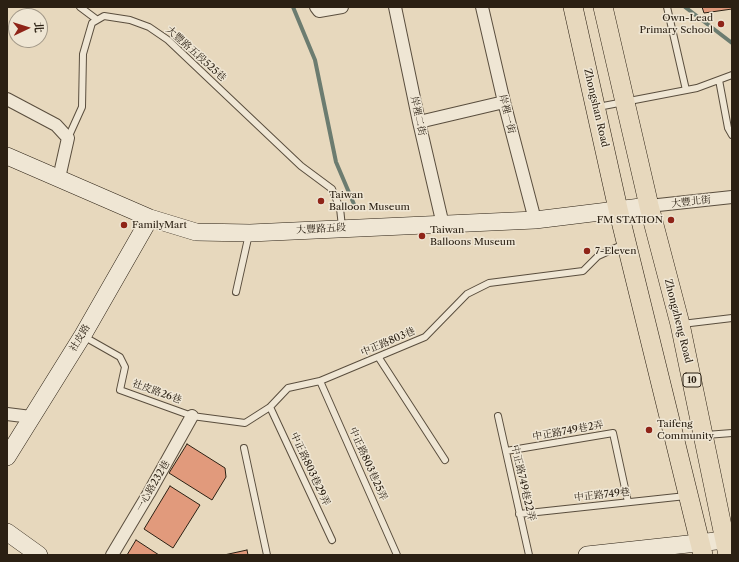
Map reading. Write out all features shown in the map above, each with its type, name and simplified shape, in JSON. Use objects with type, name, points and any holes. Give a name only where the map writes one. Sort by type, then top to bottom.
[{"type":"main road","name":"Zhongshan Road","points":[[573,7],[597,108],[618,209]]},
{"type":"main road","name":"10","points":[[603,7],[649,206]]},
{"type":"main road","name":"Zhongzheng Road","points":[[649,206],[680,324],[705,435],[726,548]]},
{"type":"main road","points":[[618,209],[701,549]]},
{"type":"street","points":[[316,7],[319,11],[342,7]]},
{"type":"street","name":"岸裡二街","points":[[395,7],[418,122],[443,225]]},
{"type":"street","name":"岸裡一街","points":[[482,7],[504,102],[535,220]]},
{"type":"street","points":[[7,99],[56,125],[68,138],[59,178]]},
{"type":"street","points":[[418,122],[504,102]]},
{"type":"street","name":"大豐路五段","points":[[7,156],[150,218],[196,232],[250,233],[535,220],[649,206]]},
{"type":"street","name":"大豐北街","points":[[649,206],[732,198]]},
{"type":"street","name":"社皮路","points":[[7,457],[83,335],[150,218]]},
{"type":"street","points":[[7,414],[31,417]]},
{"type":"street","name":"一心路232巷","points":[[112,555],[192,416]]},
{"type":"street","points":[[7,532],[39,555]]},
{"type":"street","points":[[587,555],[726,548]]},
{"type":"lane","points":[[68,138],[82,108],[83,54],[92,22],[96,19],[80,7]]},
{"type":"lane","points":[[667,7],[686,90]]},
{"type":"lane","name":"大豐路五段525巷","points":[[96,19],[104,16],[130,20],[150,27],[168,40],[301,166],[332,189],[340,208],[342,228]]},
{"type":"lane","points":[[597,108],[686,90],[732,75]]},
{"type":"lane","points":[[719,80],[728,128],[732,135]]},
{"type":"lane","points":[[236,292],[250,233]]},
{"type":"lane","name":"中正路803巷","points":[[192,416],[245,423],[270,407],[288,388],[320,381],[379,358],[425,337],[467,294],[489,283],[583,271],[598,256],[627,242]]},
{"type":"lane","points":[[680,324],[732,318]]},
{"type":"lane","name":"社皮路26巷","points":[[83,335],[120,357],[125,367],[120,390],[192,416]]},
{"type":"lane","points":[[379,358],[445,460]]},
{"type":"lane","name":"中正路803巷25弄","points":[[320,381],[397,555]]},
{"type":"lane","name":"中正路803巷29弄","points":[[270,407],[332,540]]},
{"type":"lane","name":"中正路749巷22弄","points":[[498,416],[529,555]]},
{"type":"lane","name":"中正路749巷2弄","points":[[506,451],[612,433],[628,502]]},
{"type":"lane","points":[[705,435],[732,433]]},
{"type":"lane","points":[[244,448],[267,555]]},
{"type":"lane","name":"中正路749巷","points":[[519,514],[688,495]]},
{"type":"building","points":[[702,7],[732,7],[732,9],[704,13]]},
{"type":"building","points":[[187,444],[225,468],[226,477],[212,500],[169,473]]},
{"type":"building","points":[[170,486],[200,505],[173,548],[144,529]]},
{"type":"building","points":[[136,540],[159,555],[127,555]]},
{"type":"building","points":[[247,550],[248,555],[224,555]]},
{"type":"waterway","points":[[293,7],[315,60],[336,162],[356,209]]},
{"type":"waterway","points":[[685,7],[732,43]]},
{"type":"place","name":"Own-Lead Primary School","points":[[721,24]]},
{"type":"place","name":"Taiwan Balloon Museum","points":[[321,201]]},
{"type":"place","name":"FM STATION","points":[[671,220]]},
{"type":"place","name":"FamilyMart","points":[[124,225]]},
{"type":"place","name":"Taiwan Balloons Museum","points":[[422,236]]},
{"type":"place","name":"7-Eleven","points":[[587,251]]},
{"type":"place","name":"Taifeng Community","points":[[649,430]]}]
